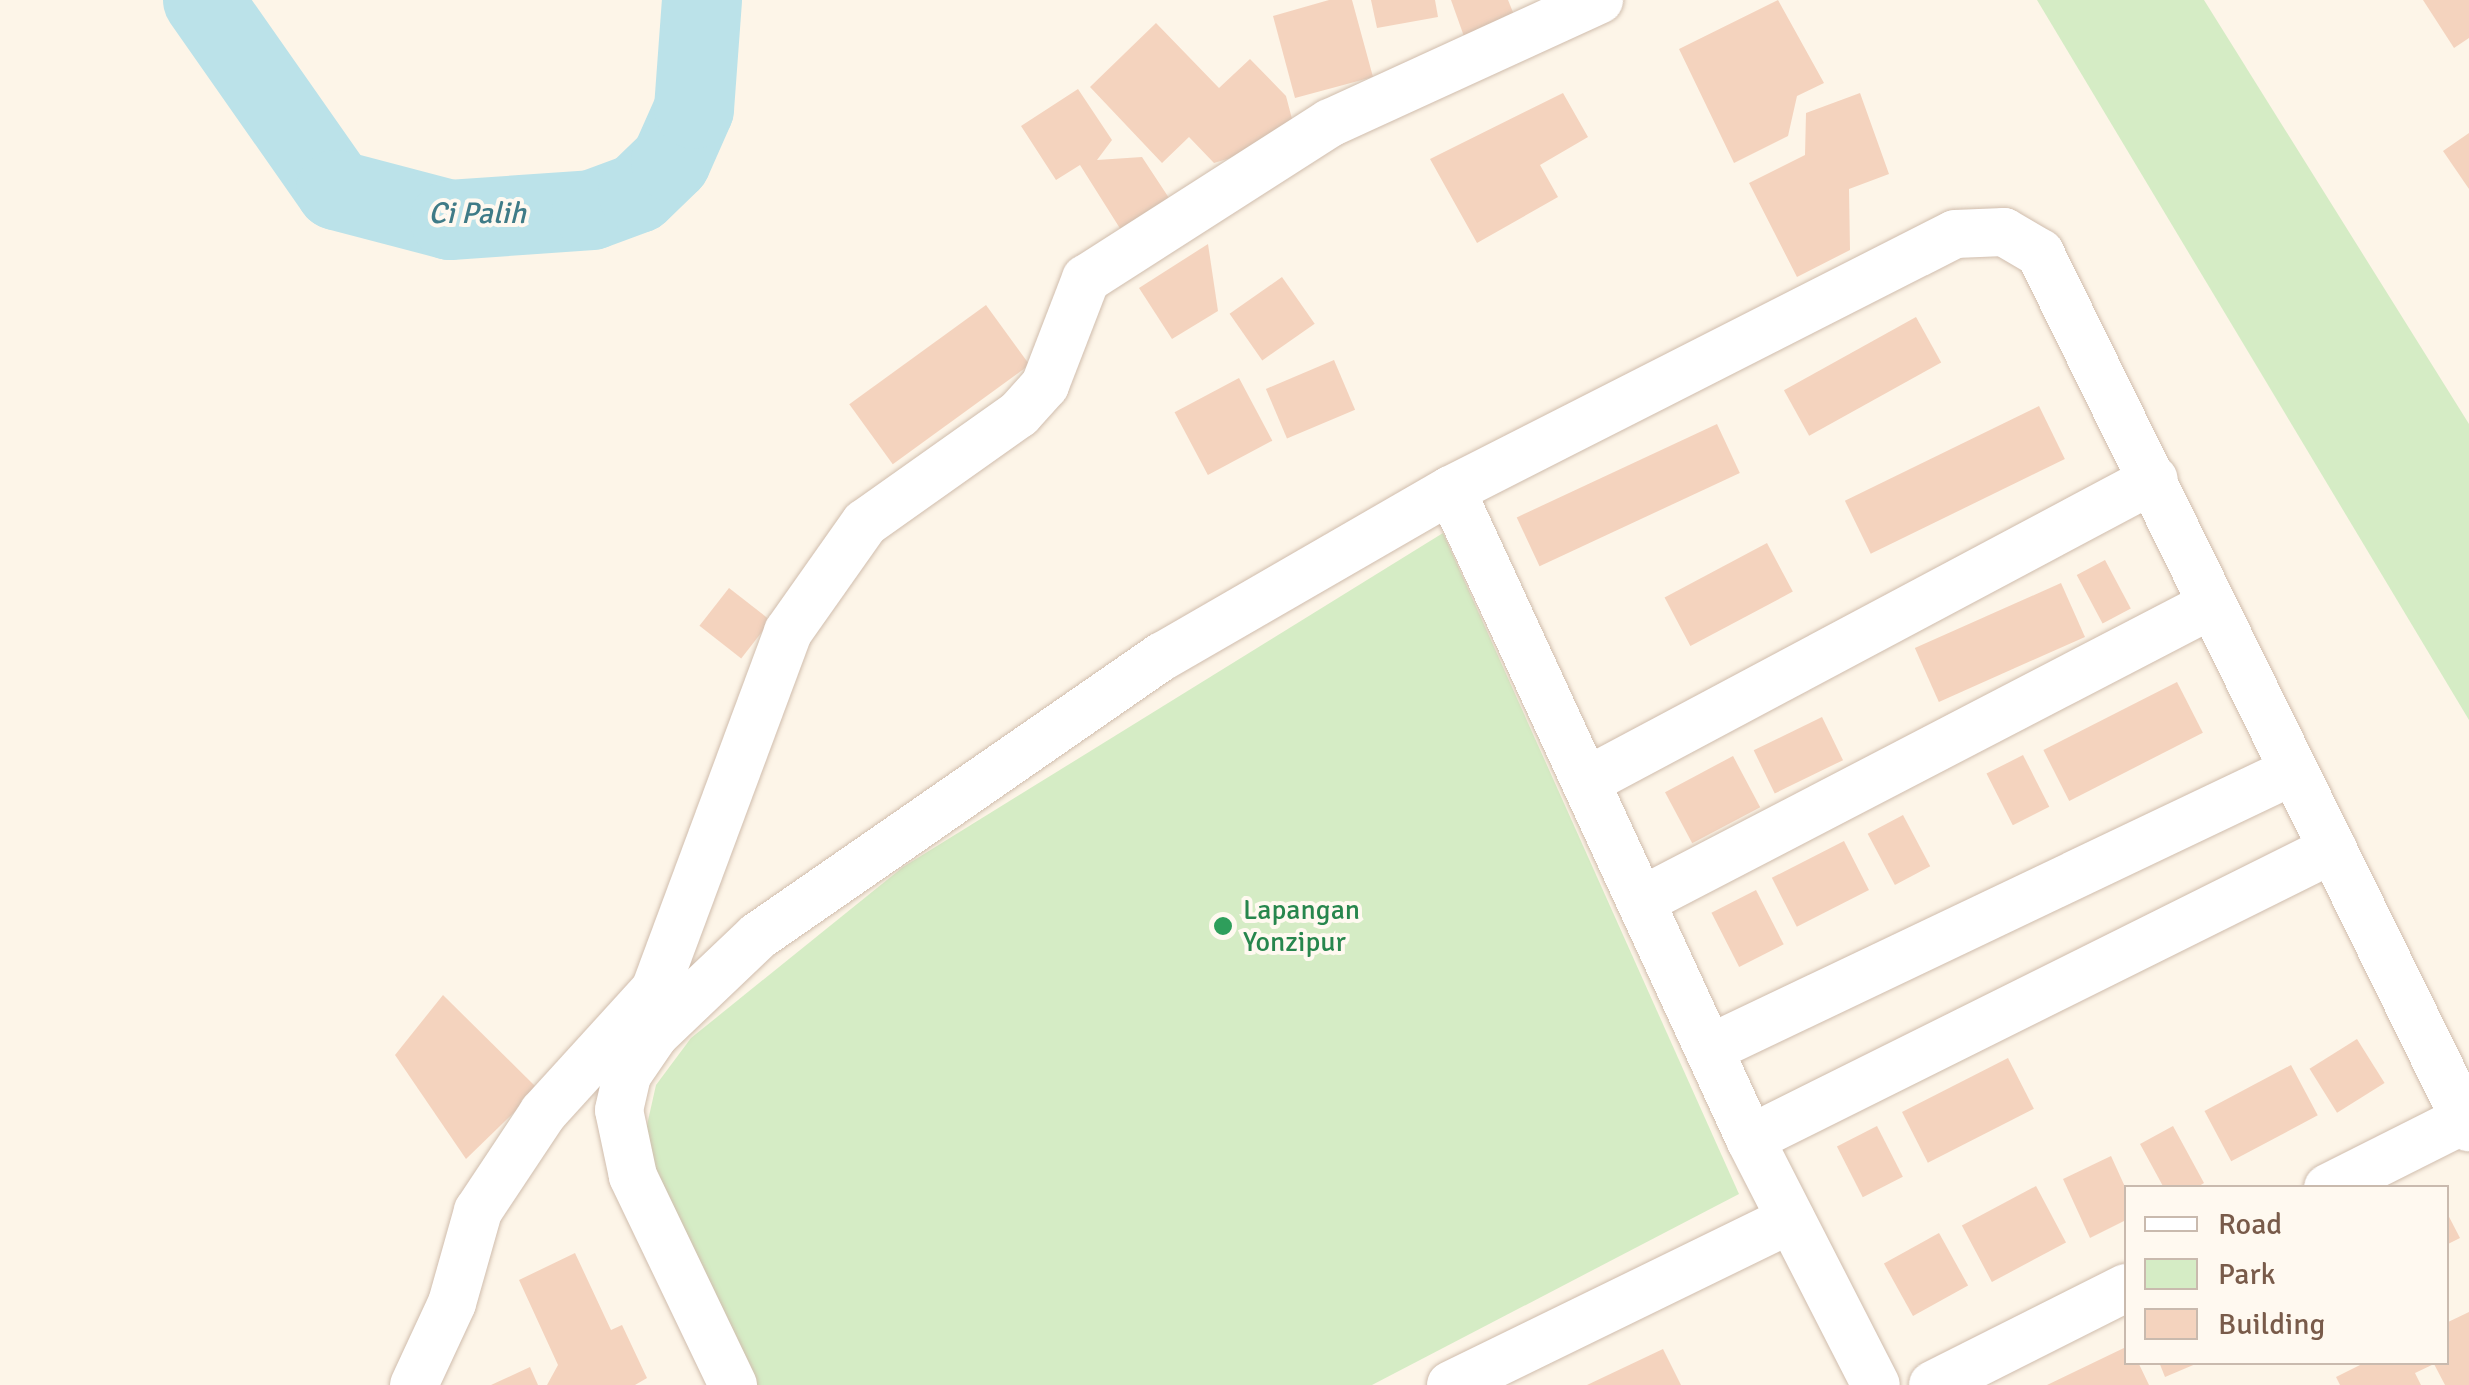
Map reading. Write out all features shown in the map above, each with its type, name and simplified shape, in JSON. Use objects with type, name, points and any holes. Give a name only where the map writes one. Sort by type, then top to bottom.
[{"type":"street","points":[[414,1385],[452,1304],[478,1211],[543,1112],[654,990],[689,918],[718,806],[788,632],[865,523],[1032,400],[1086,279],[1330,123],[1598,0]]},
{"type":"street","points":[[733,1385],[622,1146],[628,1075],[654,1034],[758,936],[880,843],[1163,656],[1451,490],[1955,234],[1985,230],[2040,253],[2154,478],[2210,606],[2468,1121],[2334,1185]]},
{"type":"street","points":[[1587,781],[2154,478]]},
{"type":"street","points":[[1451,490],[1750,1139],[1876,1385]]},
{"type":"street","points":[[1641,901],[2210,606]]},
{"type":"street","points":[[1708,1049],[2293,771]]},
{"type":"street","points":[[1750,1139],[2333,849]]},
{"type":"street","points":[[1451,1385],[1790,1220]]},
{"type":"street","points":[[1933,1385],[2124,1289]]},
{"type":"green space","points":[[2037,0],[2204,0],[2469,424],[2469,720]]},
{"type":"green space","name":"Lapangan Yonzipur","points":[[1443,533],[1739,1194],[1372,1385],[749,1385],[649,1173],[645,1134],[656,1085],[691,1038],[903,867]]},
{"type":"building","points":[[1329,0],[1352,0],[1373,77],[1295,98],[1273,16]]},
{"type":"building","points":[[1371,0],[1435,0],[1438,17],[1377,28]]},
{"type":"building","points":[[1451,0],[1508,0],[1517,22],[1466,42]]},
{"type":"building","points":[[1778,0],[1824,83],[1797,96],[1788,136],[1734,163],[1679,49]]},
{"type":"building","points":[[2423,0],[2469,0],[2469,38],[2454,48]]},
{"type":"building","points":[[1156,23],[1219,88],[1250,59],[1286,96],[1297,138],[1214,163],[1189,137],[1162,163],[1090,87]]},
{"type":"building","points":[[1078,89],[1112,140],[1097,160],[1142,157],[1169,198],[1121,230],[1080,165],[1056,180],[1021,126]]},
{"type":"building","points":[[1563,93],[1588,137],[1540,165],[1558,197],[1477,243],[1430,159]]},
{"type":"building","points":[[1860,93],[1889,174],[1849,189],[1850,250],[1797,277],[1749,183],[1805,155],[1806,113]]},
{"type":"building","points":[[2469,133],[2469,189],[2443,151]]},
{"type":"building","points":[[1208,244],[1218,311],[1172,339],[1139,288]]},
{"type":"building","points":[[1282,277],[1315,324],[1262,360],[1230,314]]},
{"type":"building","points":[[986,305],[1029,365],[893,464],[849,404]]},
{"type":"building","points":[[1916,317],[1941,362],[1809,436],[1784,390]]},
{"type":"building","points":[[1334,360],[1355,410],[1287,439],[1266,389]]},
{"type":"building","points":[[1239,378],[1272,441],[1208,475],[1175,412]]},
{"type":"building","points":[[2039,406],[2065,459],[1871,554],[1845,501]]},
{"type":"building","points":[[1717,424],[1740,473],[1540,566],[1517,517]]},
{"type":"building","points":[[1767,543],[1793,592],[1690,646],[1665,597]]},
{"type":"building","points":[[2105,560],[2131,609],[2103,624],[2077,575]]},
{"type":"building","points":[[2061,583],[2085,637],[1939,702],[1915,648]]},
{"type":"building","points":[[729,588],[771,621],[741,658],[699,626]]},
{"type":"building","points":[[2177,682],[2203,733],[2069,801],[2043,750]]},
{"type":"building","points":[[1822,717],[1843,760],[1775,793],[1754,750]]},
{"type":"building","points":[[2023,755],[2049,807],[2013,825],[1986,774]]},
{"type":"building","points":[[1733,756],[1760,807],[1692,843],[1665,792]]},
{"type":"building","points":[[1903,815],[1930,866],[1895,885],[1868,834]]},
{"type":"building","points":[[1844,841],[1869,890],[1797,927],[1772,878]]},
{"type":"building","points":[[1756,890],[1784,944],[1739,967],[1711,913]]},
{"type":"building","points":[[443,995],[538,1089],[466,1159],[395,1055]]},
{"type":"building","points":[[2357,1039],[2385,1083],[2337,1113],[2310,1069]]},
{"type":"building","points":[[2008,1058],[2034,1109],[1928,1163],[1902,1112]]},
{"type":"building","points":[[2291,1065],[2318,1115],[2231,1161],[2204,1111]]},
{"type":"building","points":[[1877,1126],[1903,1177],[1863,1197],[1837,1146]]},
{"type":"building","points":[[2173,1126],[2204,1183],[2162,1185],[2140,1144]]},
{"type":"building","points":[[2111,1156],[2124,1185],[2124,1221],[2090,1238],[2063,1179]]},
{"type":"building","points":[[2036,1186],[2066,1243],[1992,1282],[1962,1225]]},
{"type":"building","points":[[2449,1217],[2460,1238],[2449,1244]]},
{"type":"building","points":[[1939,1233],[1968,1285],[1913,1316],[1884,1264]]},
{"type":"building","points":[[575,1253],[611,1330],[622,1325],[647,1378],[635,1385],[547,1385],[558,1365],[519,1280]]},
{"type":"building","points":[[2469,1312],[2469,1385],[2445,1385],[2435,1365],[2449,1365],[2449,1322]]},
{"type":"building","points":[[2124,1348],[2124,1365],[2139,1365],[2149,1385],[2047,1385]]},
{"type":"building","points":[[1663,1349],[1681,1385],[1587,1385]]},
{"type":"building","points":[[2160,1365],[2193,1365],[2165,1377]]},
{"type":"building","points":[[2360,1365],[2432,1365],[2415,1373],[2421,1385],[2340,1385],[2336,1377]]},
{"type":"building","points":[[530,1367],[538,1385],[491,1385]]},
{"type":"waterway","name":"Ci Palih","points":[[203,0],[336,190],[450,220],[592,210],[638,193],[671,161],[694,109],[702,0]]},
{"type":"place","name":"Lapangan Yonzipur","points":[[1223,926]]}]
